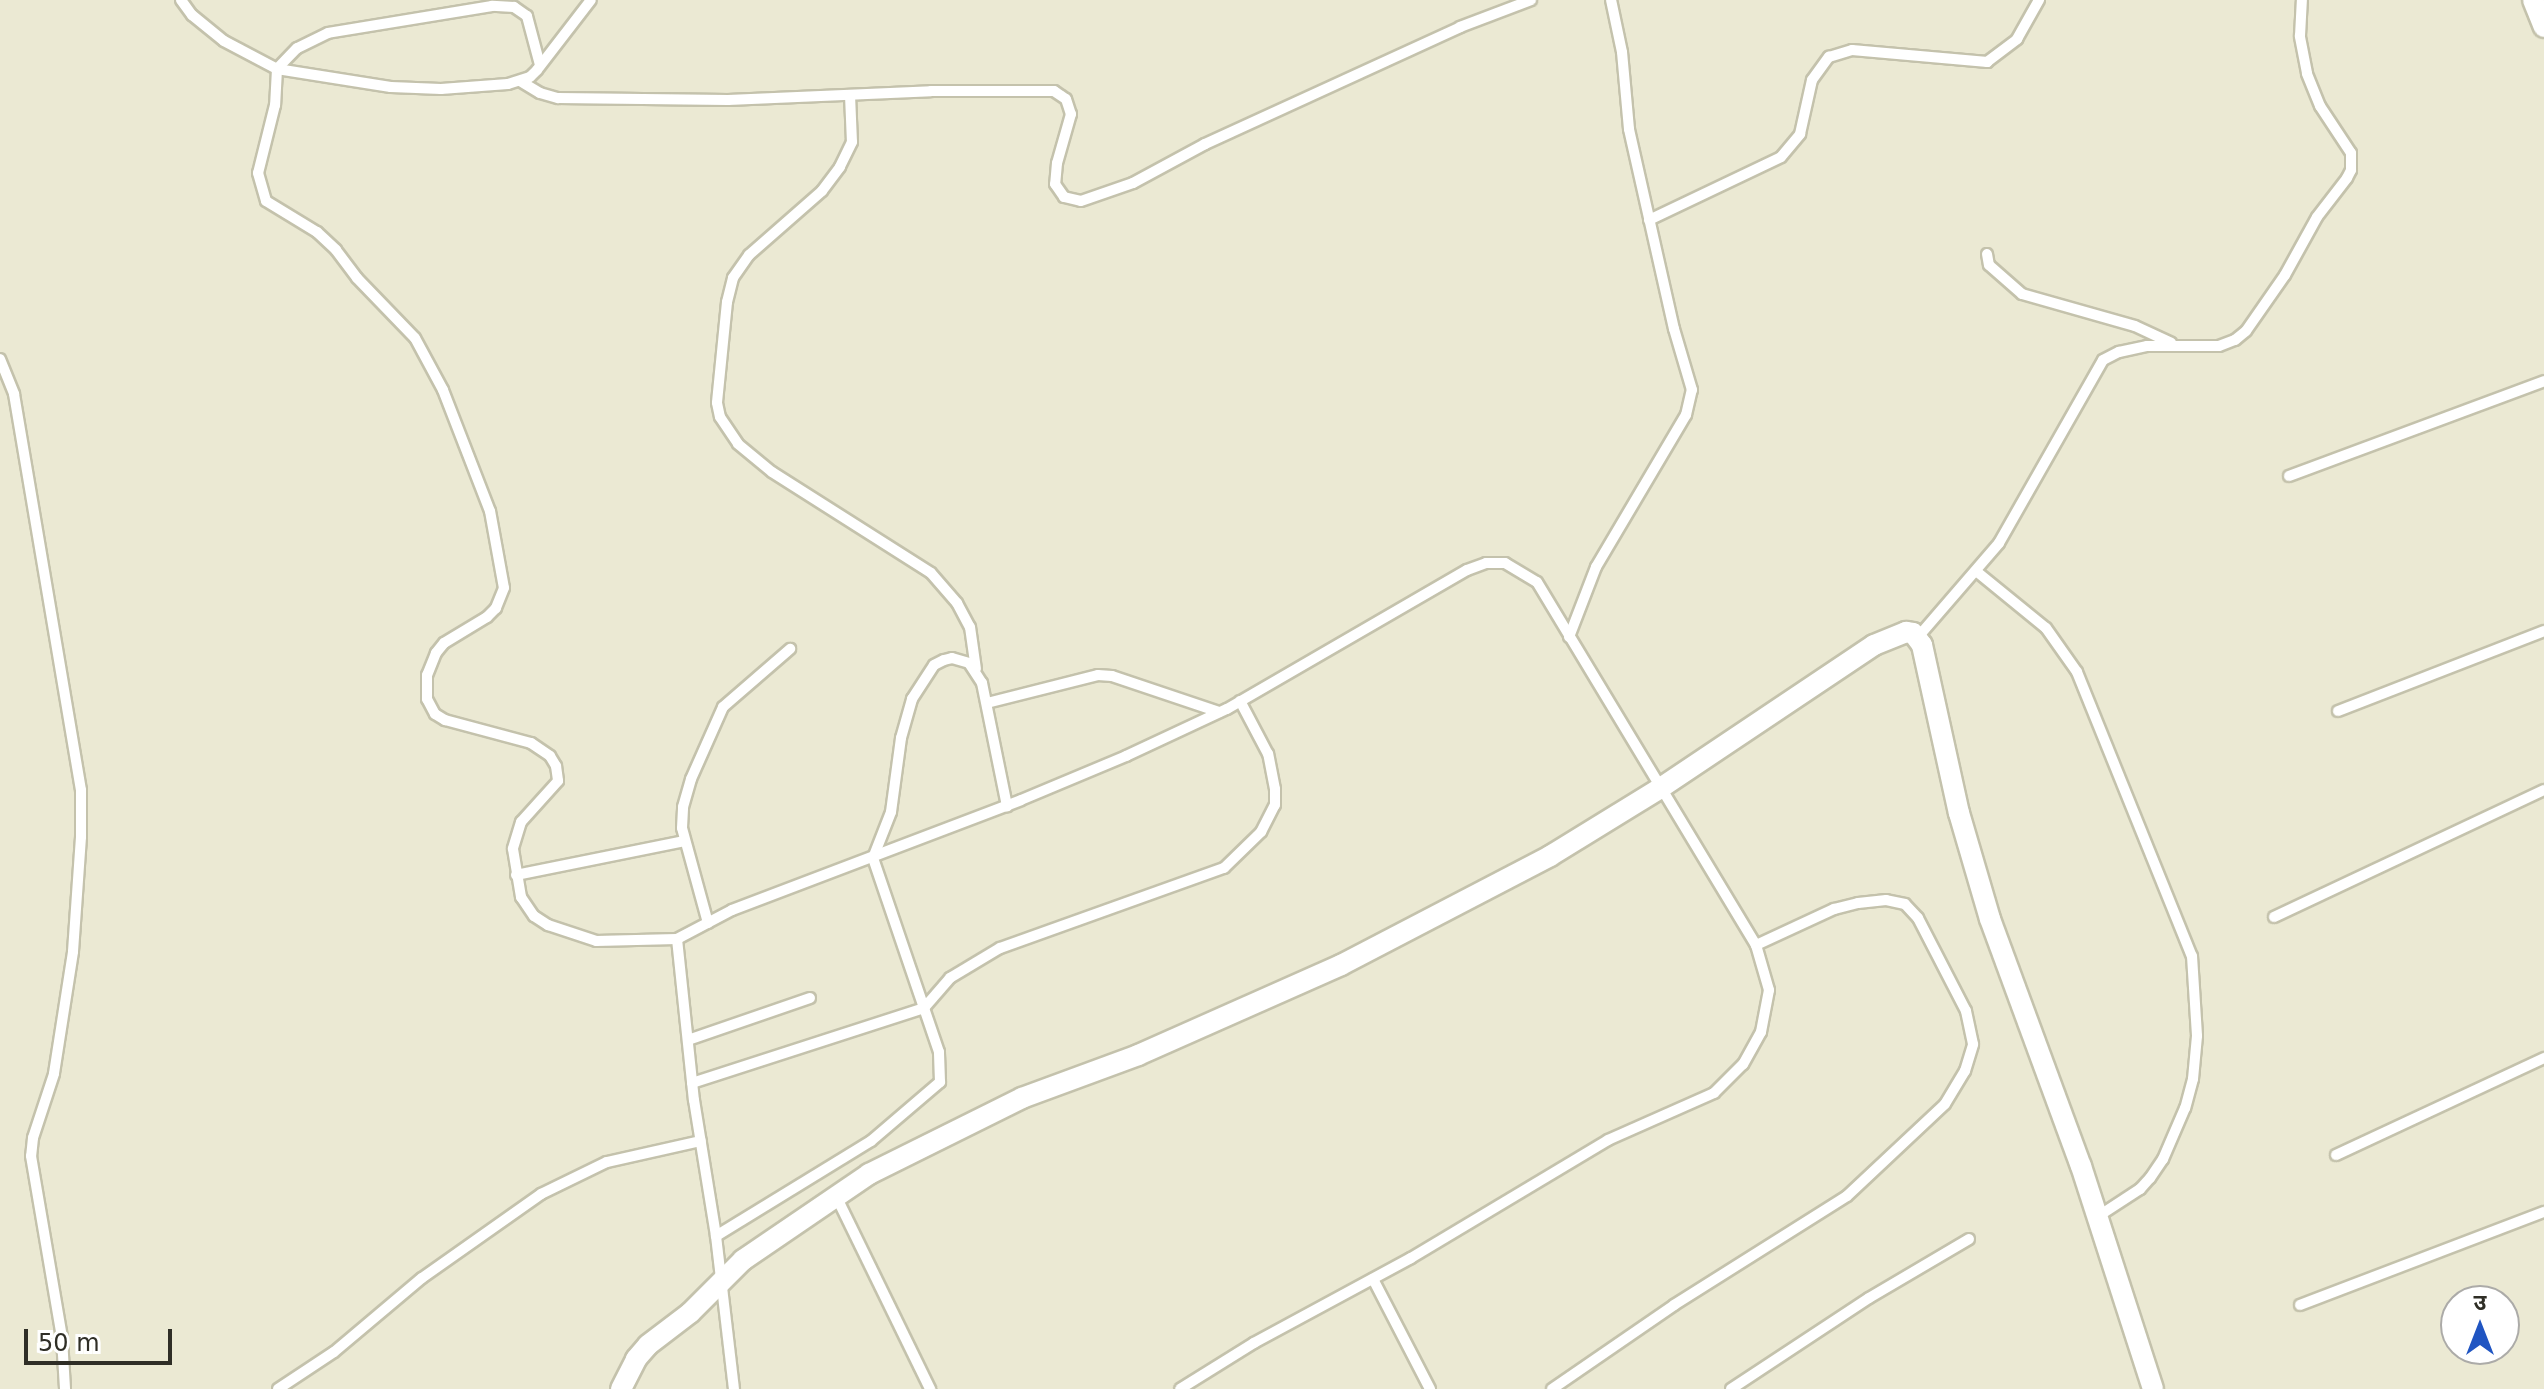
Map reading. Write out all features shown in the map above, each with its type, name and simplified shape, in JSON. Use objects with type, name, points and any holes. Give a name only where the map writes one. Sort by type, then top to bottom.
[{"type":"street","points":[[2533,0],[2544,27]]},
{"type":"street","points":[[621,1389],[636,1359],[648,1345],[690,1313],[743,1260],[869,1174],[973,1121],[1138,1055],[1341,965],[1550,856],[1659,789],[1874,645],[1906,632],[1918,637],[1922,645],[1959,813],[1990,919],[2097,1217],[2153,1389]]},
{"type":"lane","points":[[181,0],[192,15],[224,41],[277,69],[391,87],[441,89],[520,81],[540,65],[591,0]]},
{"type":"lane","points":[[520,81],[540,93],[558,98],[728,100],[1045,90],[1061,94],[1071,114],[1057,163],[1055,184],[1064,197],[1092,200],[1460,27],[1531,0]]},
{"type":"lane","points":[[1569,637],[1596,567],[1686,415],[1691,400],[1690,379],[1674,329],[1629,129],[1622,52],[1611,0]]},
{"type":"lane","points":[[1649,220],[1781,157],[1800,134],[1812,80],[1829,57],[1852,50],[1987,62],[2017,39],[2039,0]]},
{"type":"lane","points":[[1918,637],[2005,533],[2103,360],[2119,352],[2173,344],[2219,346],[2246,331],[2285,275],[2317,217],[2351,170],[2351,153],[2320,106],[2307,73],[2300,36],[2302,0]]},
{"type":"lane","points":[[540,65],[527,16],[514,7],[492,6],[328,33],[297,48],[277,69],[275,105],[259,164],[261,192],[278,211],[325,238],[424,351],[490,511],[504,574],[502,598],[487,617],[444,643],[436,653],[425,688],[429,706],[445,720],[531,743],[550,756],[556,766],[558,781],[521,822],[514,836],[516,875],[527,907],[548,925],[596,941],[677,939],[708,923],[1007,806],[1219,712],[1486,563],[1505,563],[1537,582],[1659,789],[1756,945],[1768,979],[1766,1021],[1756,1044],[1728,1083],[1714,1093],[1608,1140],[1373,1279],[1254,1343],[1180,1389]]},
{"type":"lane","points":[[850,95],[852,142],[840,167],[822,191],[743,262],[733,278],[727,302],[717,403],[720,417],[738,444],[772,472],[931,573],[957,603],[970,627],[976,669],[987,703],[1007,806]]},
{"type":"lane","points":[[1987,254],[1989,265],[2022,294],[2135,326],[2173,344]]},
{"type":"lane","points":[[0,359],[14,394],[81,790],[73,952],[54,1074],[33,1138],[31,1156],[62,1338],[65,1389]]},
{"type":"lane","points":[[2289,476],[2544,381]]},
{"type":"lane","points":[[1976,571],[2046,628],[2077,672],[2192,956],[2196,1045],[2193,1079],[2185,1108],[2163,1159],[2150,1178],[2140,1189],[2097,1217]]},
{"type":"lane","points":[[2338,711],[2544,631]]},
{"type":"lane","points":[[708,923],[685,841],[683,807],[718,714],[728,701],[790,649]]},
{"type":"lane","points":[[716,1236],[871,1141],[940,1082],[941,1063],[873,858],[891,812],[906,715],[919,685],[934,665],[944,660],[961,659],[976,669]]},
{"type":"lane","points":[[987,703],[1098,675],[1112,676],[1219,712]]},
{"type":"lane","points":[[692,1083],[924,1008],[950,978],[1000,948],[1207,875],[1241,855],[1271,818],[1275,789],[1268,754],[1240,701]]},
{"type":"lane","points":[[2274,917],[2544,790]]},
{"type":"lane","points":[[516,875],[685,841]]},
{"type":"lane","points":[[1552,1389],[1674,1305],[1847,1196],[1945,1104],[1965,1071],[1973,1044],[1969,1021],[1918,918],[1905,904],[1886,900],[1834,909],[1756,945]]},
{"type":"lane","points":[[677,939],[692,1083],[716,1236],[734,1389]]},
{"type":"lane","points":[[688,1040],[810,998]]},
{"type":"lane","points":[[2336,1155],[2544,1058]]},
{"type":"lane","points":[[278,1389],[334,1352],[422,1278],[541,1194],[607,1162],[701,1141]]},
{"type":"lane","points":[[836,1196],[930,1389]]},
{"type":"lane","points":[[2300,1305],[2544,1212]]},
{"type":"lane","points":[[1731,1389],[1869,1298],[1969,1239]]},
{"type":"lane","points":[[1373,1279],[1430,1389]]}]
